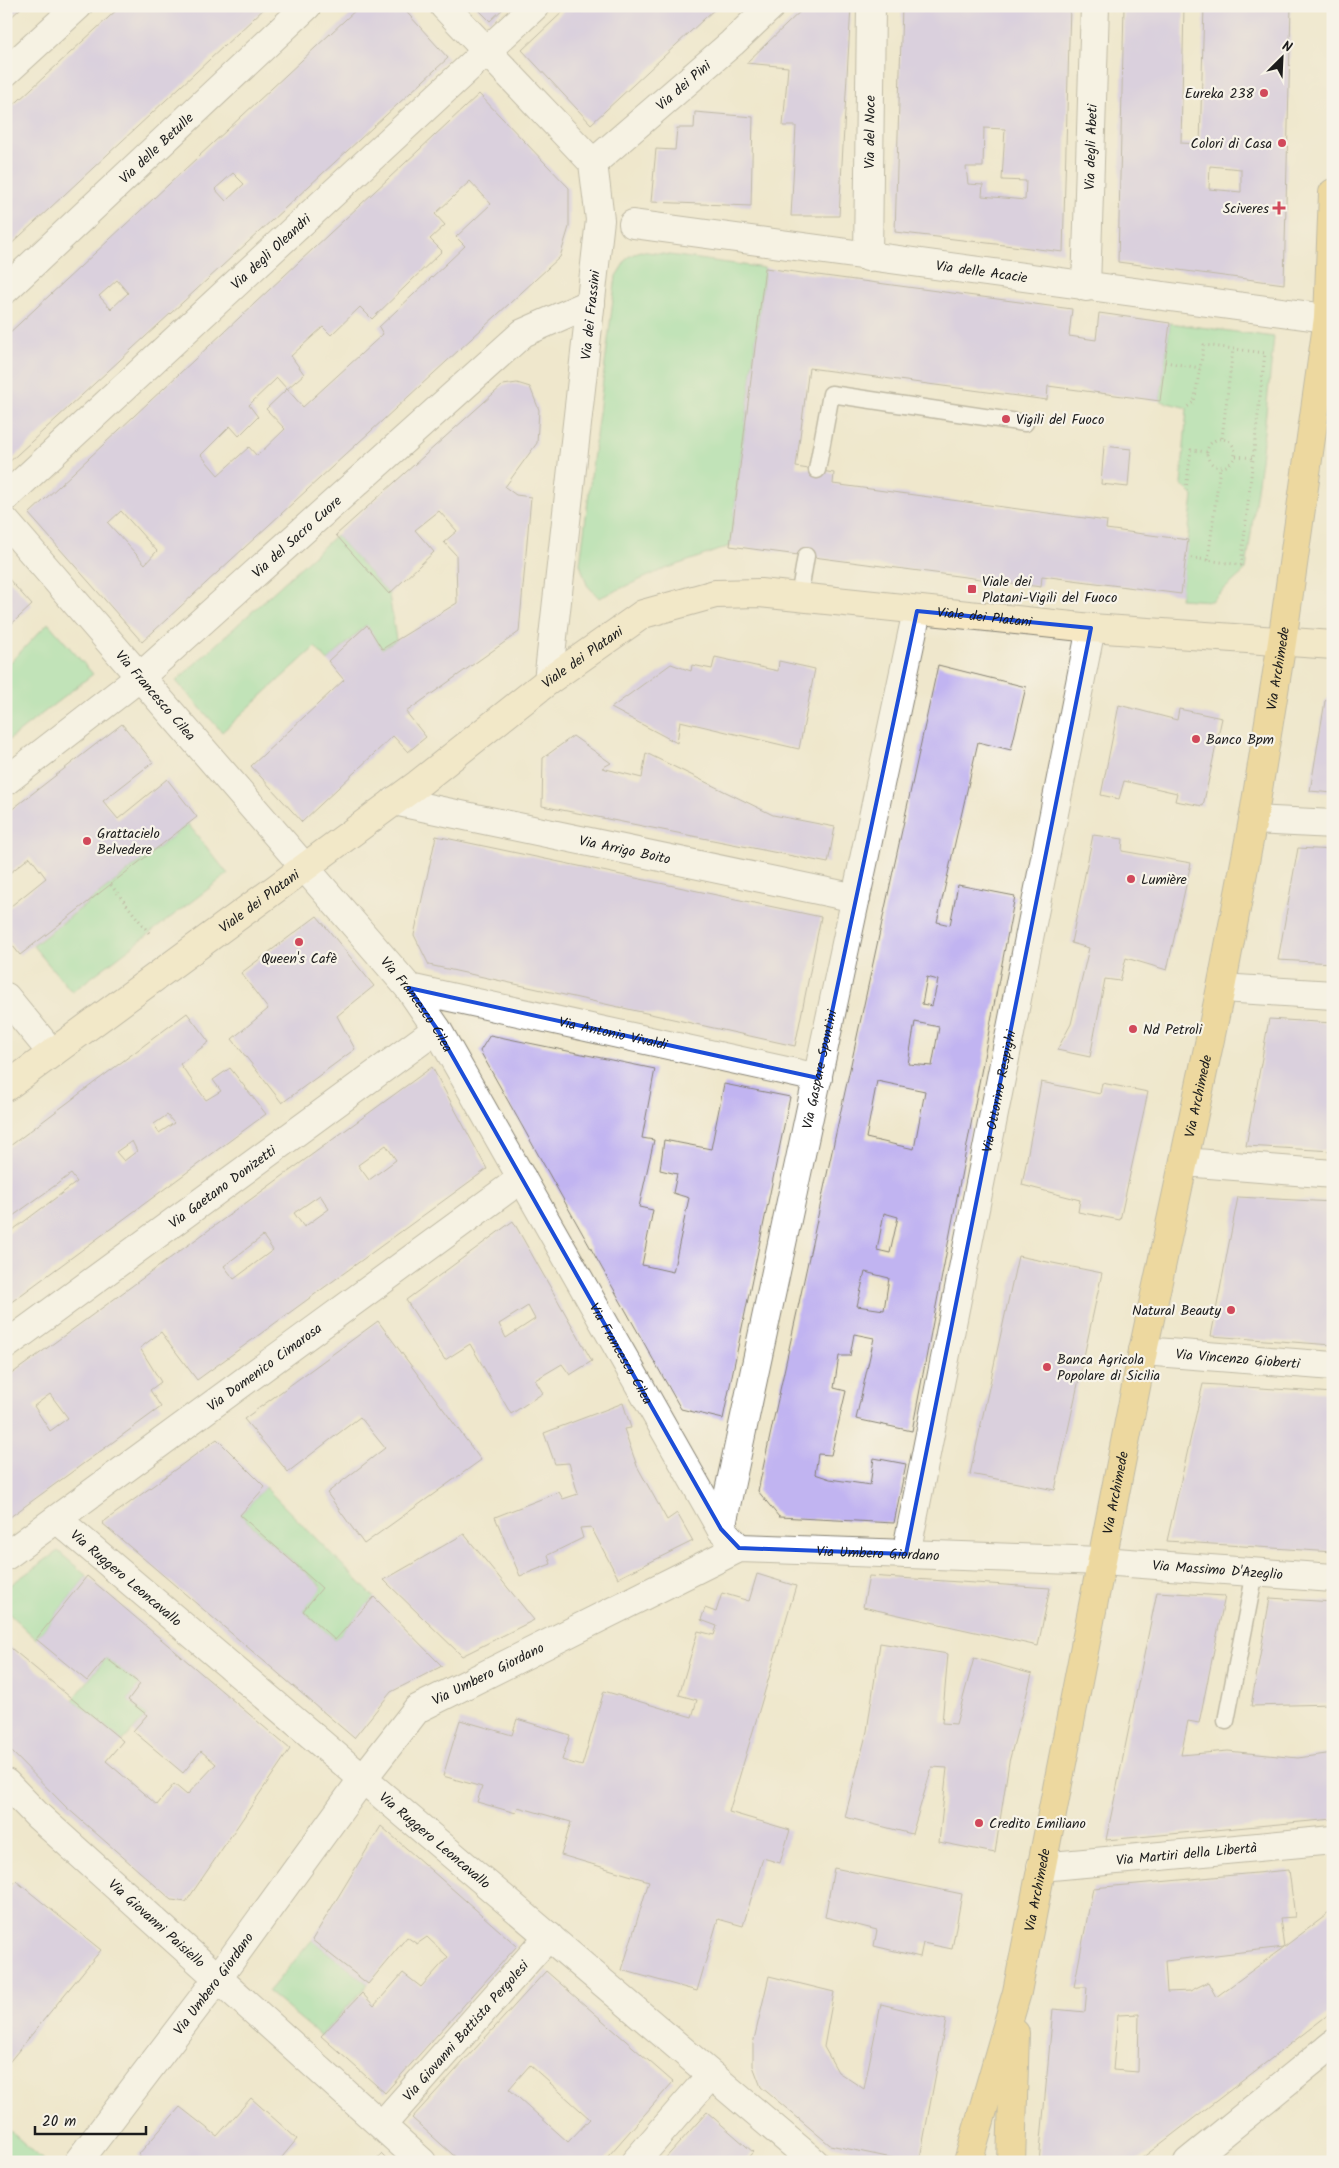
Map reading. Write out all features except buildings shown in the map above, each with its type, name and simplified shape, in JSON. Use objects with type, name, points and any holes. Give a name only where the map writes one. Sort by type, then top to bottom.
[{"type":"main road","name":"Via Archimede","points":[[968,2162],[1017,1992],[1143,1351],[1221,988],[1254,820],[1330,319],[1333,193]]},
{"type":"main road","name":"Via Archimede","points":[[1012,2162],[1017,1992]]},
{"type":"street","points":[[6,72],[78,6]]},
{"type":"street","name":"Via delle Betulle","points":[[6,289],[307,6]]},
{"type":"street","points":[[444,6],[593,163]]},
{"type":"street","name":"Via degli Oleandri","points":[[6,498],[535,6]]},
{"type":"street","name":"Via dei Pini","points":[[593,163],[771,6]]},
{"type":"street","name":"Via del Noce","points":[[868,257],[871,6]]},
{"type":"street","name":"Via degli Abeti","points":[[1086,287],[1095,6]]},
{"type":"street","name":"Via dei Frassini","points":[[548,682],[600,220],[593,163]]},
{"type":"street","name":"Via delle Acacie","points":[[633,224],[1330,319]]},
{"type":"street","name":"Via del Sacro Cuore","points":[[6,781],[140,677],[523,333],[591,303]]},
{"type":"street","name":"Via Francesco Cilea","points":[[6,522],[409,988],[438,1029],[730,1538]]},
{"type":"street","name":"Viale dei Platani","points":[[6,1087],[394,801],[548,682],[643,614],[715,594],[760,593],[1091,628],[1333,645]]},
{"type":"street","name":"Via Gaspare Spontini","points":[[730,1538],[818,1078],[917,611]]},
{"type":"street","name":"Via Ottorino Respighi","points":[[906,1554],[1091,628]]},
{"type":"street","name":"Via Arrigo Boito","points":[[394,801],[856,898]]},
{"type":"street","points":[[1254,820],[1333,824]]},
{"type":"street","name":"Via Antonio Vivaldi","points":[[409,988],[818,1078]]},
{"type":"street","points":[[1221,988],[1333,995]]},
{"type":"street","points":[[6,997],[52,1053]]},
{"type":"street","name":"Via Gaetano Donizetti","points":[[6,1346],[438,1029]]},
{"type":"street","points":[[1184,1162],[1333,1174]]},
{"type":"street","name":"Via Domenico Cimarosa","points":[[6,1556],[522,1178]]},
{"type":"street","name":"Via Vincenzo Gioberti","points":[[1143,1351],[1333,1366]]},
{"type":"street","name":"Via Ruggero Leoncavallo","points":[[57,1518],[814,2162]]},
{"type":"street","name":"Via Umbero Giordano","points":[[78,2162],[218,1978],[364,1778],[418,1709],[730,1538],[906,1554],[1102,1561]]},
{"type":"street","name":"Via Massimo D'Azeglio","points":[[1102,1561],[1333,1578]]},
{"type":"street","name":"Via Giovanni Paisiello","points":[[6,1784],[37,1815],[422,2162]]},
{"type":"street","name":"Via Martiri della Libertà","points":[[1041,1867],[1333,1840]]},
{"type":"street","name":"Via Giovanni Battista Pergolesi","points":[[382,2125],[549,1936]]},
{"type":"street","points":[[1188,2162],[1333,2044]]},
{"type":"street","points":[[635,2162],[711,2075]]},
{"type":"lane","points":[[817,470],[831,394],[1025,423]]},
{"type":"lane","points":[[798,598],[806,556]]},
{"type":"lane","points":[[1226,1721],[1255,1572]]},
{"type":"path","points":[[1186,557],[1241,565],[1265,353],[1204,345],[1194,402],[1187,407]]},
{"type":"path","points":[[1222,438],[1233,349]]},
{"type":"path","points":[[1165,362],[1200,368]]},
{"type":"path","points":[[1222,438],[1234,446],[1236,456],[1230,465],[1220,467],[1211,463],[1207,452],[1211,443],[1222,438]]},
{"type":"path","points":[[1186,490],[1191,450],[1207,452]]},
{"type":"path","points":[[1236,456],[1253,458]]},
{"type":"path","points":[[1208,560],[1220,467]]},
{"type":"path","points":[[111,885],[149,933]]},
{"type":"highlighted area","points":[[917,611],[1091,628],[906,1554],[739,1548],[721,1529],[437,1029],[409,988],[818,1078]]},
{"type":"green space","points":[[640,251],[765,268],[730,546],[660,571],[599,598],[587,585],[580,564],[616,276],[628,257]]},
{"type":"green space","points":[[1170,323],[1274,337],[1261,460],[1246,570],[1211,601],[1180,599],[1193,496],[1181,484],[1187,408],[1160,401]]},
{"type":"green space","points":[[336,535],[389,594],[396,640],[382,649],[366,625],[328,661],[315,647],[222,732],[176,681]]},
{"type":"green space","points":[[48,623],[93,674],[6,742],[6,667]]},
{"type":"green space","points":[[188,824],[228,874],[72,992],[33,946]]},
{"type":"green space","points":[[265,1487],[374,1597],[335,1640],[303,1611],[322,1587],[240,1515]]},
{"type":"green space","points":[[58,1551],[87,1576],[36,1639],[6,1611],[6,1588]]},
{"type":"green space","points":[[106,1658],[140,1684],[128,1700],[147,1715],[123,1741],[73,1700]]},
{"type":"green space","points":[[312,1940],[368,1984],[321,2036],[268,1992]]},
{"type":"green space","points":[[8,2129],[43,2160],[42,2162],[6,2162],[6,2132]]},
{"type":"place","name":"Eureka 238","points":[[1264,93]]},
{"type":"place","name":"Colori di Casa","points":[[1282,143]]},
{"type":"place","name":"Sciveres","points":[[1279,208]]},
{"type":"place","name":"Vigili del Fuoco","points":[[1006,419]]},
{"type":"place","name":"Viale dei Platani-Vigili del Fuoco","points":[[972,589]]},
{"type":"place","name":"Banco Bpm","points":[[1196,739]]},
{"type":"place","name":"Grattacielo Belvedere","points":[[87,841]]},
{"type":"place","name":"Lumière","points":[[1131,879]]},
{"type":"place","name":"Queen's Cafè","points":[[299,942]]},
{"type":"place","name":"Nd Petroli","points":[[1133,1029]]},
{"type":"place","name":"Natural Beauty","points":[[1231,1310]]},
{"type":"place","name":"Banca Agricola Popolare di Sicilia","points":[[1047,1367]]},
{"type":"place","name":"Credito Emiliano","points":[[979,1823]]}]
